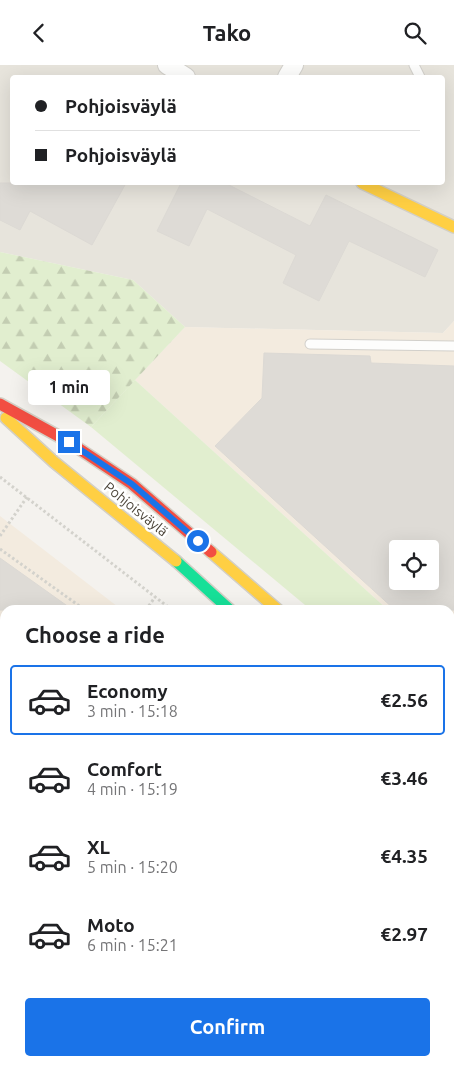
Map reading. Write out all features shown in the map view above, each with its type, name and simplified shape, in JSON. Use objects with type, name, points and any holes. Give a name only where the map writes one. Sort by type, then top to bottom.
[{"type":"main road","points":[[368,185],[454,227]]},
{"type":"main road","name":"Pohjoisväylä","points":[[0,404],[69,442],[132,484],[272,605]]},
{"type":"main road","name":"Pohjoisväylä","points":[[0,412],[54,462],[164,550],[224,605]]},
{"type":"street","points":[[167,65],[183,75]]},
{"type":"lane","points":[[310,344],[454,346]]},
{"type":"path","points":[[0,477],[166,605]]},
{"type":"path","points":[[0,536],[28,497]]},
{"type":"path","points":[[0,549],[78,605]]},
{"type":"path","points":[[150,605],[156,597]]},
{"type":"shaded area","points":[[0,65],[454,65],[454,321],[443,333],[185,327],[133,280],[0,252]]},
{"type":"shaded area","points":[[454,321],[454,605],[382,605],[135,380],[185,327],[443,333]]},
{"type":"shaded area","points":[[0,516],[116,605],[0,605]]},
{"type":"green space","points":[[0,252],[133,280],[185,327],[91,427],[0,361]]},
{"type":"green space","points":[[135,380],[382,605],[305,605],[91,427]]},
{"type":"building","points":[[0,183],[10,183],[10,185],[125,185],[92,245],[30,211],[20,230],[0,220]]},
{"type":"building","points":[[180,185],[229,185],[310,226],[326,195],[438,250],[425,277],[349,241],[319,301],[283,283],[296,255],[207,209],[189,246],[157,231]]},
{"type":"building","points":[[264,353],[370,356],[371,363],[454,366],[454,605],[390,605],[215,446],[262,398]]},
{"type":"building","points":[[0,558],[66,605],[0,605]]},
{"type":"traffic: fast","points":[[176,561],[224,605]]},
{"type":"traffic: slow","points":[[366,185],[454,227]]},
{"type":"traffic: slow","points":[[6,418],[54,462],[176,561]]},
{"type":"traffic: slow","points":[[211,552],[272,605]]},
{"type":"traffic: jam","points":[[0,404],[69,442],[132,484],[211,552]]},
{"type":"route","points":[[69,442],[132,484],[198,541]]}]
